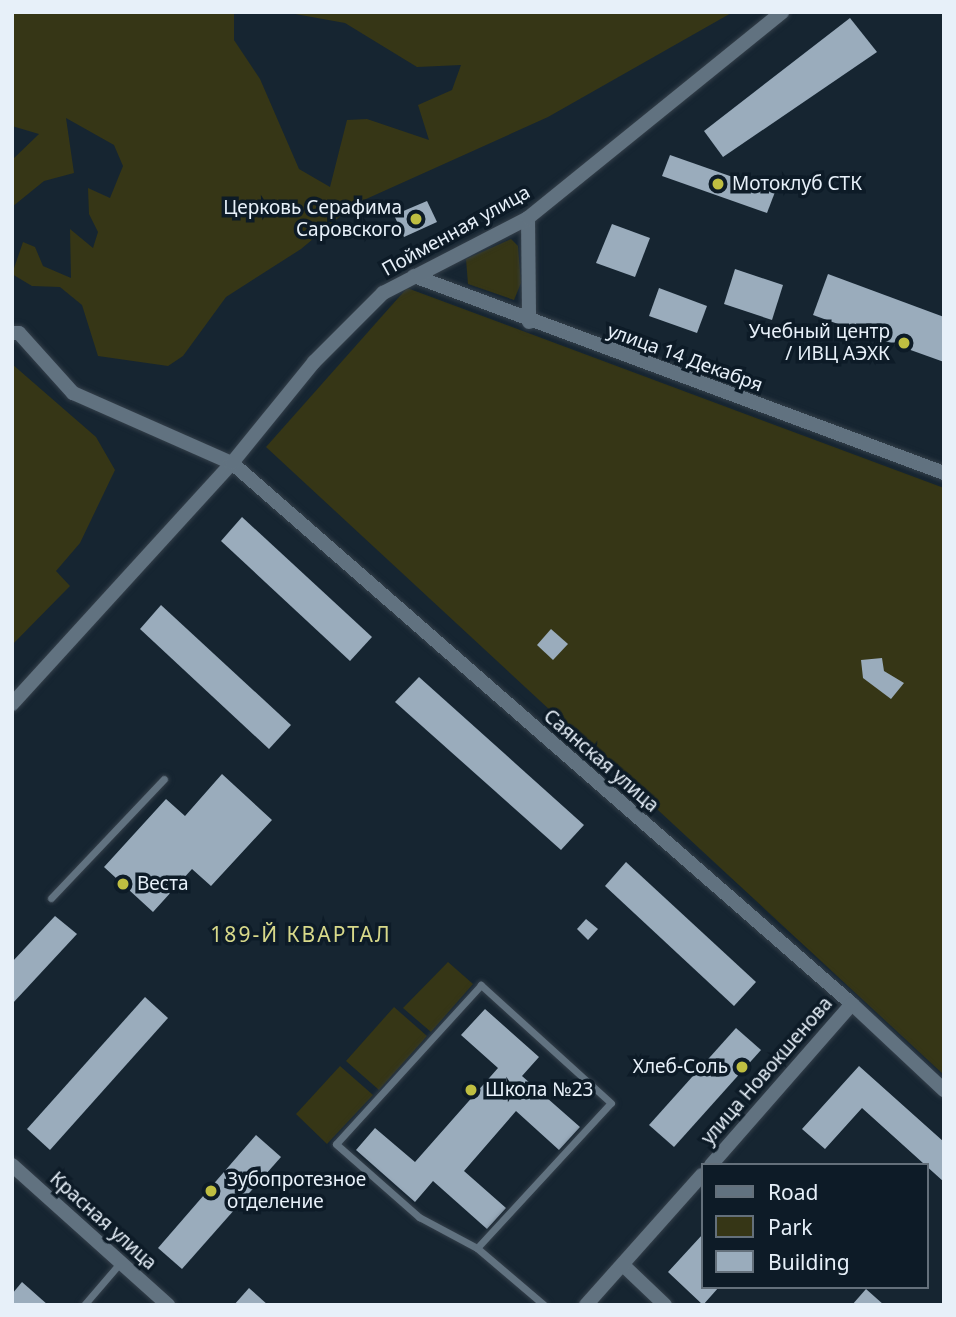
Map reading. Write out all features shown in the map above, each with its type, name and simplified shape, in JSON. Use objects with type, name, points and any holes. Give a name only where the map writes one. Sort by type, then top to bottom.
[{"type":"street","name":"Пойменная улица","points":[[12,704],[232,463],[314,362],[383,293],[528,218],[782,12]]},
{"type":"street","points":[[528,218],[529,322]]},
{"type":"street","name":"улица 14 Декабря","points":[[414,276],[529,322],[944,473]]},
{"type":"street","name":"Саянская улица","points":[[14,332],[73,393],[232,463],[852,1004],[944,1090]]},
{"type":"street","name":"улица Новокшенова","points":[[713,1163],[852,1004]]},
{"type":"street","name":"Красная улица","points":[[12,1165],[168,1305]]},
{"type":"street","name":"улица Новокшенова","points":[[586,1305],[701,1176]]},
{"type":"street","points":[[623,1265],[665,1305]]},
{"type":"lane","points":[[51,898],[164,779]]},
{"type":"lane","points":[[477,1248],[611,1103],[481,985],[336,1144],[419,1217],[477,1248],[544,1305]]},
{"type":"lane","points":[[84,1305],[121,1262]]},
{"type":"green space","points":[[12,12],[234,12],[234,40],[260,79],[299,169],[330,187],[347,120],[367,119],[429,140],[418,105],[452,90],[461,65],[417,67],[345,23],[284,12],[733,12],[548,117],[355,204],[301,249],[226,297],[183,356],[168,366],[98,356],[82,305],[60,287],[32,286],[12,274],[23,242],[35,247],[43,266],[71,278],[70,229],[93,248],[98,232],[89,214],[88,188],[110,198],[123,166],[114,145],[66,118],[74,173],[44,181],[12,207],[12,160],[39,134],[12,126]]},
{"type":"green space","points":[[511,239],[518,246],[521,283],[514,300],[468,284],[466,259]]},
{"type":"green space","points":[[407,288],[944,488],[944,1075],[266,447]]},
{"type":"green space","points":[[12,364],[96,437],[115,470],[80,543],[56,571],[70,586],[12,645]]},
{"type":"green space","points":[[448,962],[473,984],[431,1032],[403,1008]]},
{"type":"green space","points":[[394,1007],[427,1036],[379,1090],[346,1061]]},
{"type":"green space","points":[[340,1066],[373,1095],[327,1144],[296,1114]]},
{"type":"building","points":[[850,18],[877,52],[723,157],[704,131]]},
{"type":"building","name":"Мотоклуб СТК","points":[[670,155],[775,192],[767,213],[662,176]]},
{"type":"building","name":"Церковь Серафима Саровского","points":[[427,201],[437,222],[404,237],[394,215]]},
{"type":"building","points":[[612,224],[650,238],[635,277],[596,263]]},
{"type":"building","points":[[735,269],[783,285],[772,320],[724,304]]},
{"type":"building","points":[[828,274],[944,317],[944,362],[813,315]]},
{"type":"building","points":[[659,288],[707,306],[697,333],[649,316]]},
{"type":"building","points":[[242,517],[372,637],[350,661],[221,541]]},
{"type":"building","points":[[161,605],[291,725],[269,749],[140,629]]},
{"type":"building","points":[[551,629],[568,644],[553,660],[537,645]]},
{"type":"building","points":[[882,658],[884,671],[904,683],[891,699],[863,678],[861,660]]},
{"type":"building","points":[[419,677],[584,825],[561,850],[395,702]]},
{"type":"building","points":[[222,774],[272,820],[211,886],[192,869],[153,912],[104,867],[166,799],[185,816]]},
{"type":"building","points":[[626,862],[756,982],[734,1006],[605,886]]},
{"type":"building","points":[[55,916],[77,934],[12,1004],[12,962]]},
{"type":"building","points":[[586,919],[598,929],[588,940],[577,929]]},
{"type":"building","points":[[145,997],[168,1018],[50,1150],[27,1129]]},
{"type":"building","points":[[485,1009],[539,1057],[522,1076],[580,1127],[559,1150],[516,1111],[464,1171],[506,1208],[487,1229],[433,1181],[415,1202],[356,1150],[375,1128],[415,1162],[498,1068],[461,1035]]},
{"type":"building","points":[[736,1028],[761,1050],[674,1147],[649,1125]]},
{"type":"building","points":[[859,1066],[944,1142],[944,1182],[928,1168],[928,1163],[923,1163],[862,1108],[825,1149],[802,1129]]},
{"type":"building","points":[[256,1135],[281,1157],[182,1269],[158,1248]]},
{"type":"building","points":[[701,1236],[701,1289],[717,1289],[703,1305],[668,1272]]},
{"type":"building","points":[[22,1282],[48,1305],[12,1305],[12,1294]]},
{"type":"building","points":[[249,1288],[268,1305],[234,1305]]},
{"type":"building","points":[[866,1289],[884,1305],[852,1305]]},
{"type":"place","name":"Мотоклуб СТК","points":[[718,184]]},
{"type":"place","name":"Церковь Серафима Саровского","points":[[416,219]]},
{"type":"place","name":"Учебный центр / ИВЦ АЭХК","points":[[904,343]]},
{"type":"place","name":"Веста","points":[[123,884]]},
{"type":"place","name":"Хлеб-Соль","points":[[742,1067]]},
{"type":"place","name":"Школа №23","points":[[471,1090]]},
{"type":"place","name":"Зубопротезное отделение","points":[[211,1191]]},
{"type":"district","name":"189-Й КВАРТАЛ","points":[[301,934]]}]
